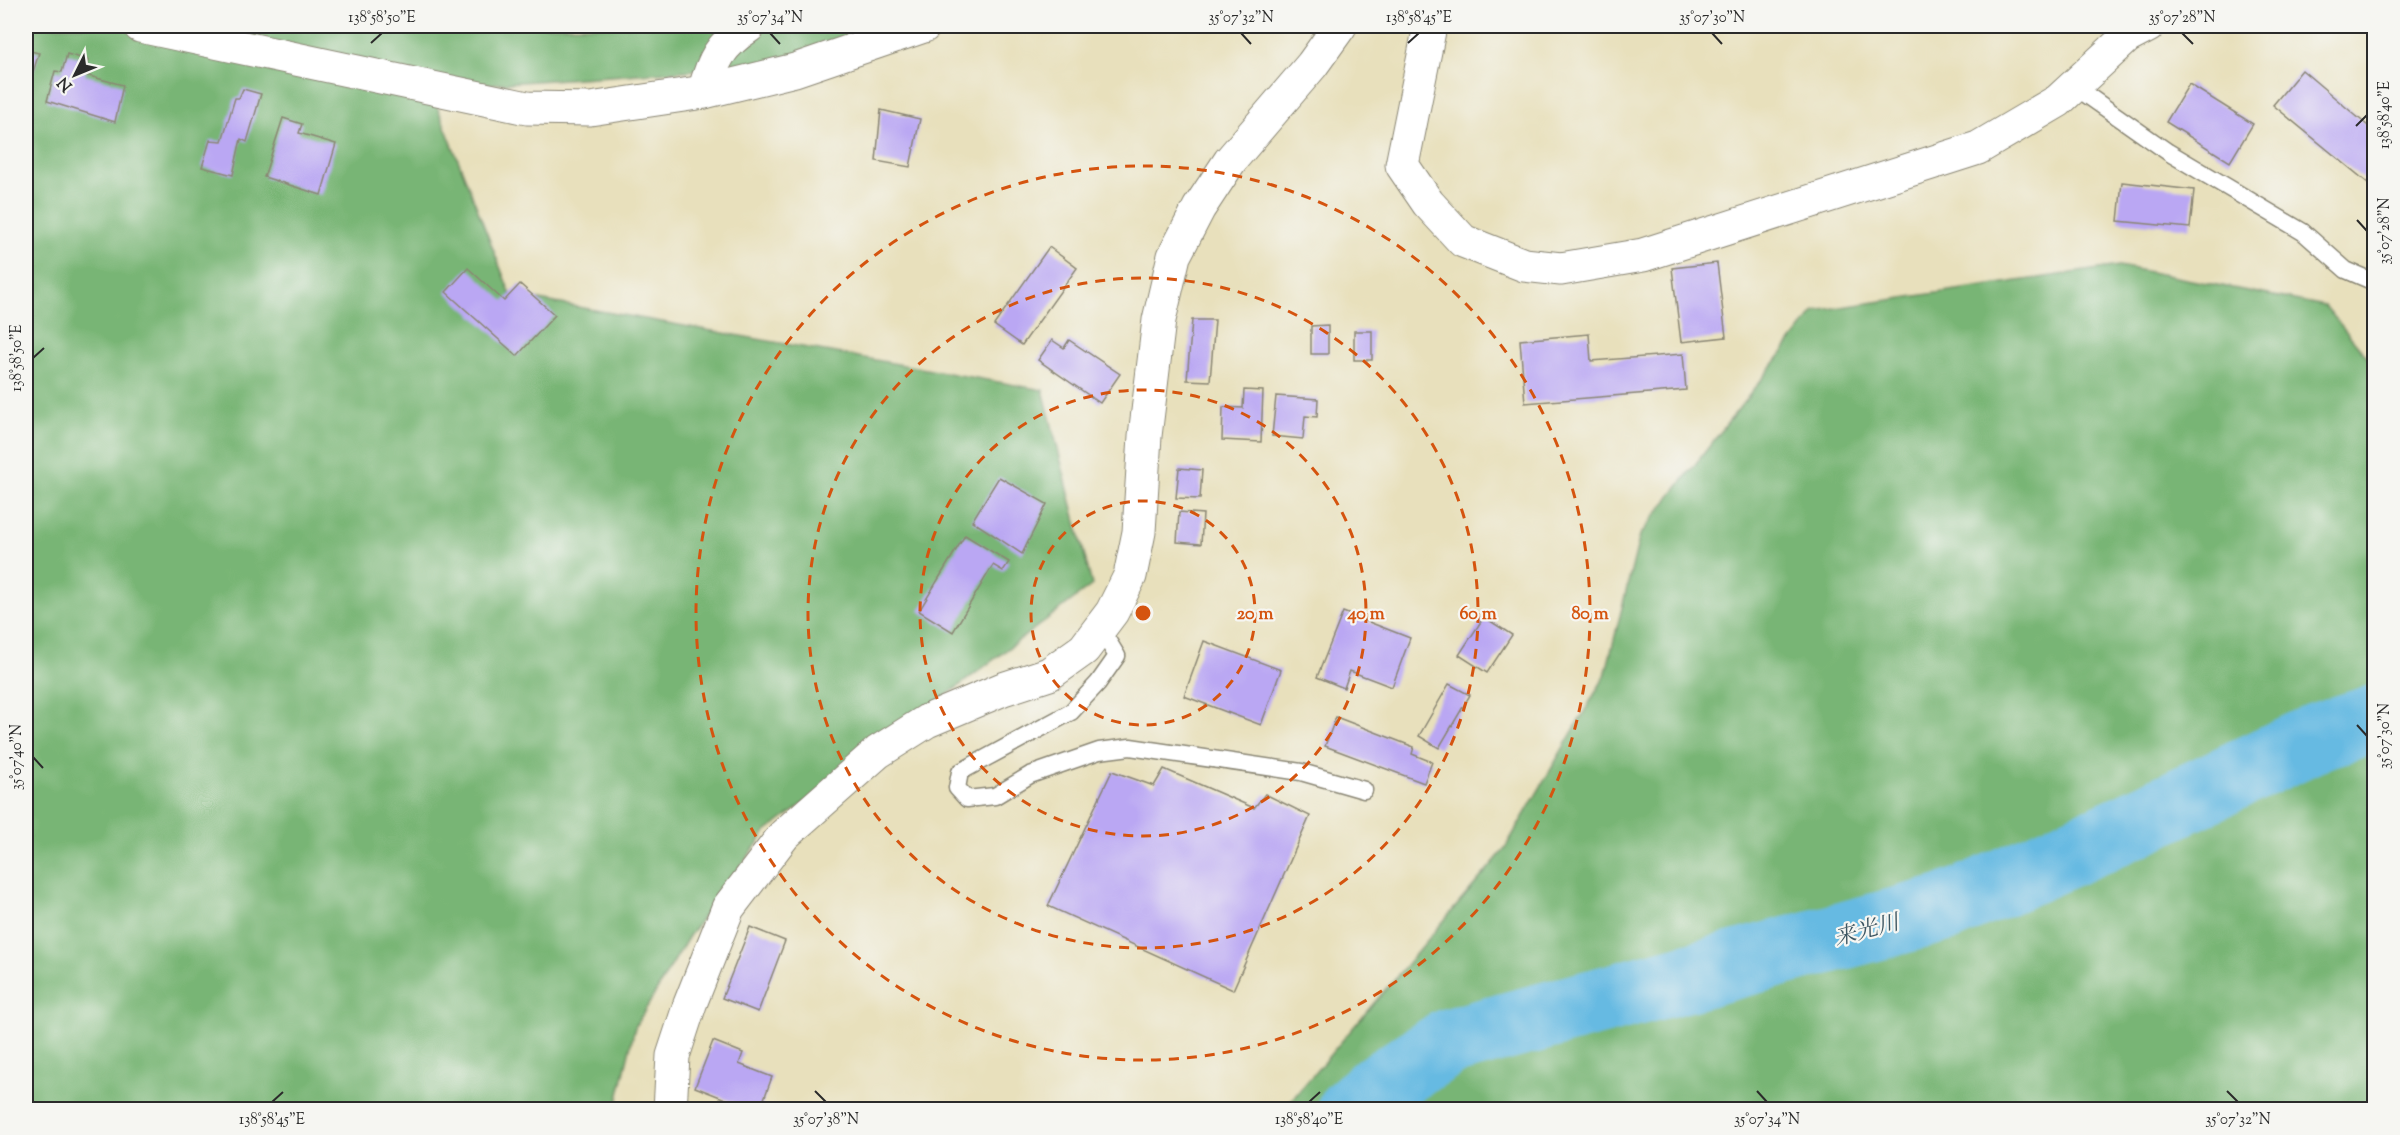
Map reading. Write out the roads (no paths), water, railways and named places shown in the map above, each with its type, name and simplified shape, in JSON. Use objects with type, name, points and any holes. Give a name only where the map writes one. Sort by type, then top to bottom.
[{"type":"street","points":[[140,26],[527,108],[590,109],[704,92],[795,70],[924,26]]},
{"type":"street","points":[[704,92],[713,61],[734,35],[749,26]]},
{"type":"street","points":[[670,1110],[673,1056],[715,937],[728,908],[784,835],[878,752],[927,721],[1003,689],[1049,674],[1084,649],[1112,612],[1130,576],[1139,532],[1145,436],[1159,320],[1174,256],[1199,208],[1230,161],[1312,65],[1340,26]]},
{"type":"street","points":[[1430,26],[1402,165],[1428,203],[1463,241],[1524,265],[1561,269],[1643,255],[1978,148],[2058,101],[2127,37],[2148,26]]},
{"type":"lane","points":[[2074,86],[2168,152],[2303,232],[2346,270],[2374,282]]},
{"type":"lane","points":[[1100,628],[1117,656],[1098,683],[1071,712],[960,772],[957,788],[967,799],[995,796],[1030,775],[1099,751],[1130,747],[1301,772],[1364,790]]},
{"type":"waterway","name":"来光川","points":[[1351,1110],[1375,1089],[1449,1042],[1946,908],[2134,824],[2319,736],[2374,719]]}]
